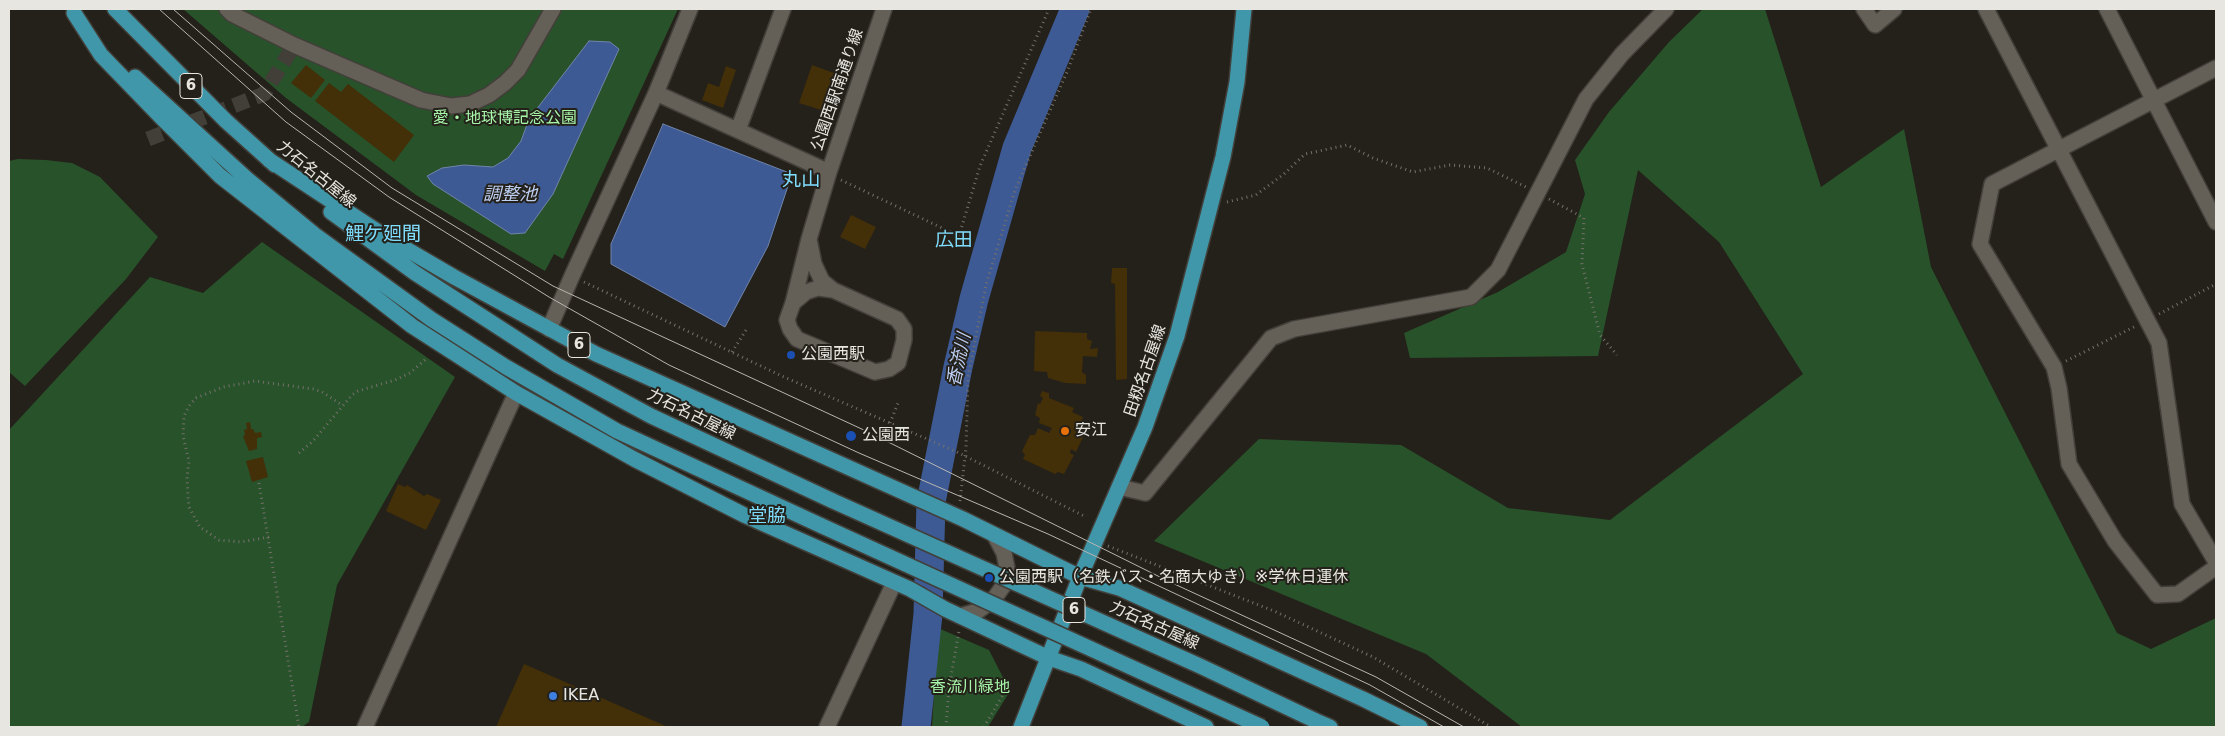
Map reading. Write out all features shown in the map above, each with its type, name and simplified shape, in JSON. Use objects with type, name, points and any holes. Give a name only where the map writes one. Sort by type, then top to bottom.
[{"type":"main road","name":"力石名古屋線","points":[[115,9],[212,107],[269,160],[329,210],[415,273],[557,365],[651,416],[1330,727]]},
{"type":"main road","name":"田籾名古屋線","points":[[1021,727],[1080,577],[1145,427],[1178,336],[1212,206],[1237,82],[1244,9]]},
{"type":"main road","name":"6","points":[[72,11],[101,55],[220,176],[412,326],[516,393],[634,459],[720,503],[910,589],[946,609],[959,623],[1049,658],[1081,668],[1206,727]]},
{"type":"main road","name":"6","points":[[72,11],[123,65],[247,179],[315,235],[431,319],[506,367],[617,430],[1262,727]]},
{"type":"main road","name":"6","points":[[269,160],[389,239],[454,277],[596,354],[958,516],[994,536],[1080,577],[1119,588],[1232,641],[1363,698],[1420,727]]},
{"type":"street","points":[[228,9],[232,14],[294,45],[421,100],[451,106],[470,104],[489,95],[505,84],[518,70],[553,9]]},
{"type":"street","points":[[550,329],[572,276],[656,93],[690,9]]},
{"type":"street","points":[[738,130],[783,9]]},
{"type":"street","name":"公園西駅南通り線","points":[[833,290],[897,319],[904,329],[904,340],[898,363],[889,369],[875,372],[797,339],[790,329],[787,320],[809,239],[835,176],[884,9]]},
{"type":"street","points":[[1119,487],[1145,493],[1271,338],[1294,330],[1471,297],[1498,270],[1586,99],[1622,54],[1666,9]]},
{"type":"street","points":[[1864,9],[1875,25],[1894,9]]},
{"type":"street","points":[[1986,9],[2159,343],[2182,504],[2216,562]]},
{"type":"street","points":[[2107,9],[2216,222]]},
{"type":"street","points":[[2216,68],[1992,184],[1980,244],[2054,367],[2059,388],[2069,464],[2115,541],[2157,595],[2178,594],[2216,567]]},
{"type":"street","points":[[656,93],[835,176]]},
{"type":"street","points":[[809,239],[814,264],[822,281],[833,290]]},
{"type":"street","points":[[793,303],[806,292],[818,288],[833,290]]},
{"type":"street","points":[[365,727],[516,393]]},
{"type":"street","points":[[959,623],[993,600],[1004,585],[1008,568],[1004,553],[994,536]]},
{"type":"street","points":[[827,727],[894,583]]},
{"type":"path","points":[[835,176],[959,236],[980,166],[1049,9]]},
{"type":"path","points":[[958,516],[966,456],[968,377],[986,285],[1015,190],[1067,72],[1091,9]]},
{"type":"path","points":[[1212,206],[1256,195],[1284,174],[1305,154],[1347,145],[1373,158],[1413,172],[1450,165],[1487,168],[1584,218],[1582,264],[1600,335],[1617,355]]},
{"type":"path","points":[[572,276],[732,352],[966,456],[1086,518]]},
{"type":"path","points":[[732,352],[748,327]]},
{"type":"path","points":[[299,453],[314,440],[342,405],[358,391],[395,380],[410,373],[426,359]]},
{"type":"path","points":[[269,537],[241,542],[219,540],[200,527],[194,518],[188,501],[187,477],[190,461],[183,436],[184,416],[188,406],[196,398],[223,386],[255,381],[313,389],[342,405]]},
{"type":"path","points":[[890,423],[898,403]]},
{"type":"path","points":[[259,483],[299,727]]},
{"type":"path","points":[[1096,540],[1117,550],[1274,611],[1355,649],[1491,727]]},
{"type":"path","points":[[946,727],[949,688],[959,623]]},
{"type":"path","points":[[984,727],[1011,681]]},
{"type":"green space","name":"愛・地球博記念公園","points":[[183,9],[678,9],[563,259],[554,254],[545,271],[416,195],[286,98]]},
{"type":"green space","points":[[1703,9],[1765,9],[1821,187],[1904,129],[1931,267],[2117,633],[2151,649],[2216,618],[2216,727],[1522,727],[1426,654],[1154,541],[1259,439],[1401,445],[1508,508],[1610,520],[1803,374],[1719,242],[1638,170],[1598,356],[1410,358],[1404,333],[1498,292],[1566,252],[1585,194],[1575,160],[1609,112],[1669,42]]},
{"type":"green space","points":[[18,159],[72,163],[100,177],[158,237],[126,279],[25,386],[9,372],[9,161]]},
{"type":"green space","points":[[262,242],[455,377],[337,585],[309,722],[302,727],[9,727],[9,430],[150,277],[203,293]]},
{"type":"green space","name":"香流川緑地","points":[[938,628],[989,650],[1010,691],[988,727],[932,727]]},
{"type":"water","name":"調整池","points":[[589,41],[610,42],[619,49],[553,194],[525,233],[511,234],[433,184],[427,176],[442,168],[464,165],[493,167],[508,158],[521,141],[529,119]]},
{"type":"water","points":[[663,124],[792,174],[768,246],[725,327],[611,264],[611,244]]},
{"type":"building","points":[[306,65],[325,80],[311,98],[291,83]]},
{"type":"building","points":[[812,65],[834,73],[821,110],[799,103]]},
{"type":"building","points":[[726,66],[736,70],[723,108],[702,100],[708,83],[719,87]]},
{"type":"building","points":[[329,83],[341,92],[348,84],[414,135],[394,162],[315,101]]},
{"type":"building","points":[[851,215],[876,227],[865,249],[840,237]]},
{"type":"building","points":[[1112,268],[1127,268],[1127,379],[1116,380],[1115,284],[1111,283]]},
{"type":"building","points":[[1035,331],[1087,333],[1087,339],[1092,341],[1090,349],[1098,348],[1097,357],[1083,356],[1082,372],[1086,375],[1086,384],[1065,383],[1048,378],[1047,372],[1034,371]]},
{"type":"building","name":"安江","points":[[1042,391],[1049,393],[1049,398],[1074,408],[1072,412],[1083,417],[1078,433],[1084,435],[1076,452],[1071,449],[1070,453],[1074,455],[1064,474],[1058,472],[1055,474],[1023,459],[1025,455],[1022,451],[1030,435],[1035,435],[1038,428],[1049,433],[1052,428],[1039,423],[1040,418],[1035,415],[1038,403],[1040,404],[1043,398],[1040,396]]},
{"type":"building","points":[[250,422],[251,429],[255,433],[261,432],[262,437],[257,438],[257,449],[249,451],[243,436],[245,435],[244,430],[247,429],[246,423]]},
{"type":"building","points":[[263,457],[268,477],[252,482],[246,461]]},
{"type":"building","points":[[398,484],[405,487],[407,485],[424,496],[427,494],[441,500],[426,530],[386,511]]},
{"type":"building","name":"IKEA","points":[[524,664],[668,727],[496,727]]},
{"type":"waterway","name":"香流川","points":[[916,727],[928,614],[931,502],[958,367],[974,299],[1017,148],[1075,9]]},
{"type":"tunnel","points":[[148,139],[264,94],[294,45]]},
{"type":"tram line","points":[[159,9],[286,122],[389,197],[549,297],[669,365],[859,453],[1048,534],[1370,685],[1444,727]]},
{"type":"tram line","points":[[173,9],[291,112],[392,188],[553,286],[866,431],[1170,582],[1376,677],[1464,727]]},
{"type":"place","name":"公園西駅","points":[[791,355]]},
{"type":"place","name":"安江","points":[[1065,431]]},
{"type":"place","name":"公園西","points":[[851,436]]},
{"type":"place","name":"公園西駅（名鉄バス・名商大ゆき）※学休日運休","points":[[989,578]]},
{"type":"place","name":"IKEA","points":[[553,696]]},
{"type":"district","name":"丸山","points":[[801,181]]},
{"type":"district","name":"鯉ケ廻間","points":[[383,235]]},
{"type":"district","name":"広田","points":[[954,241]]},
{"type":"district","name":"堂脇","points":[[767,517]]}]
